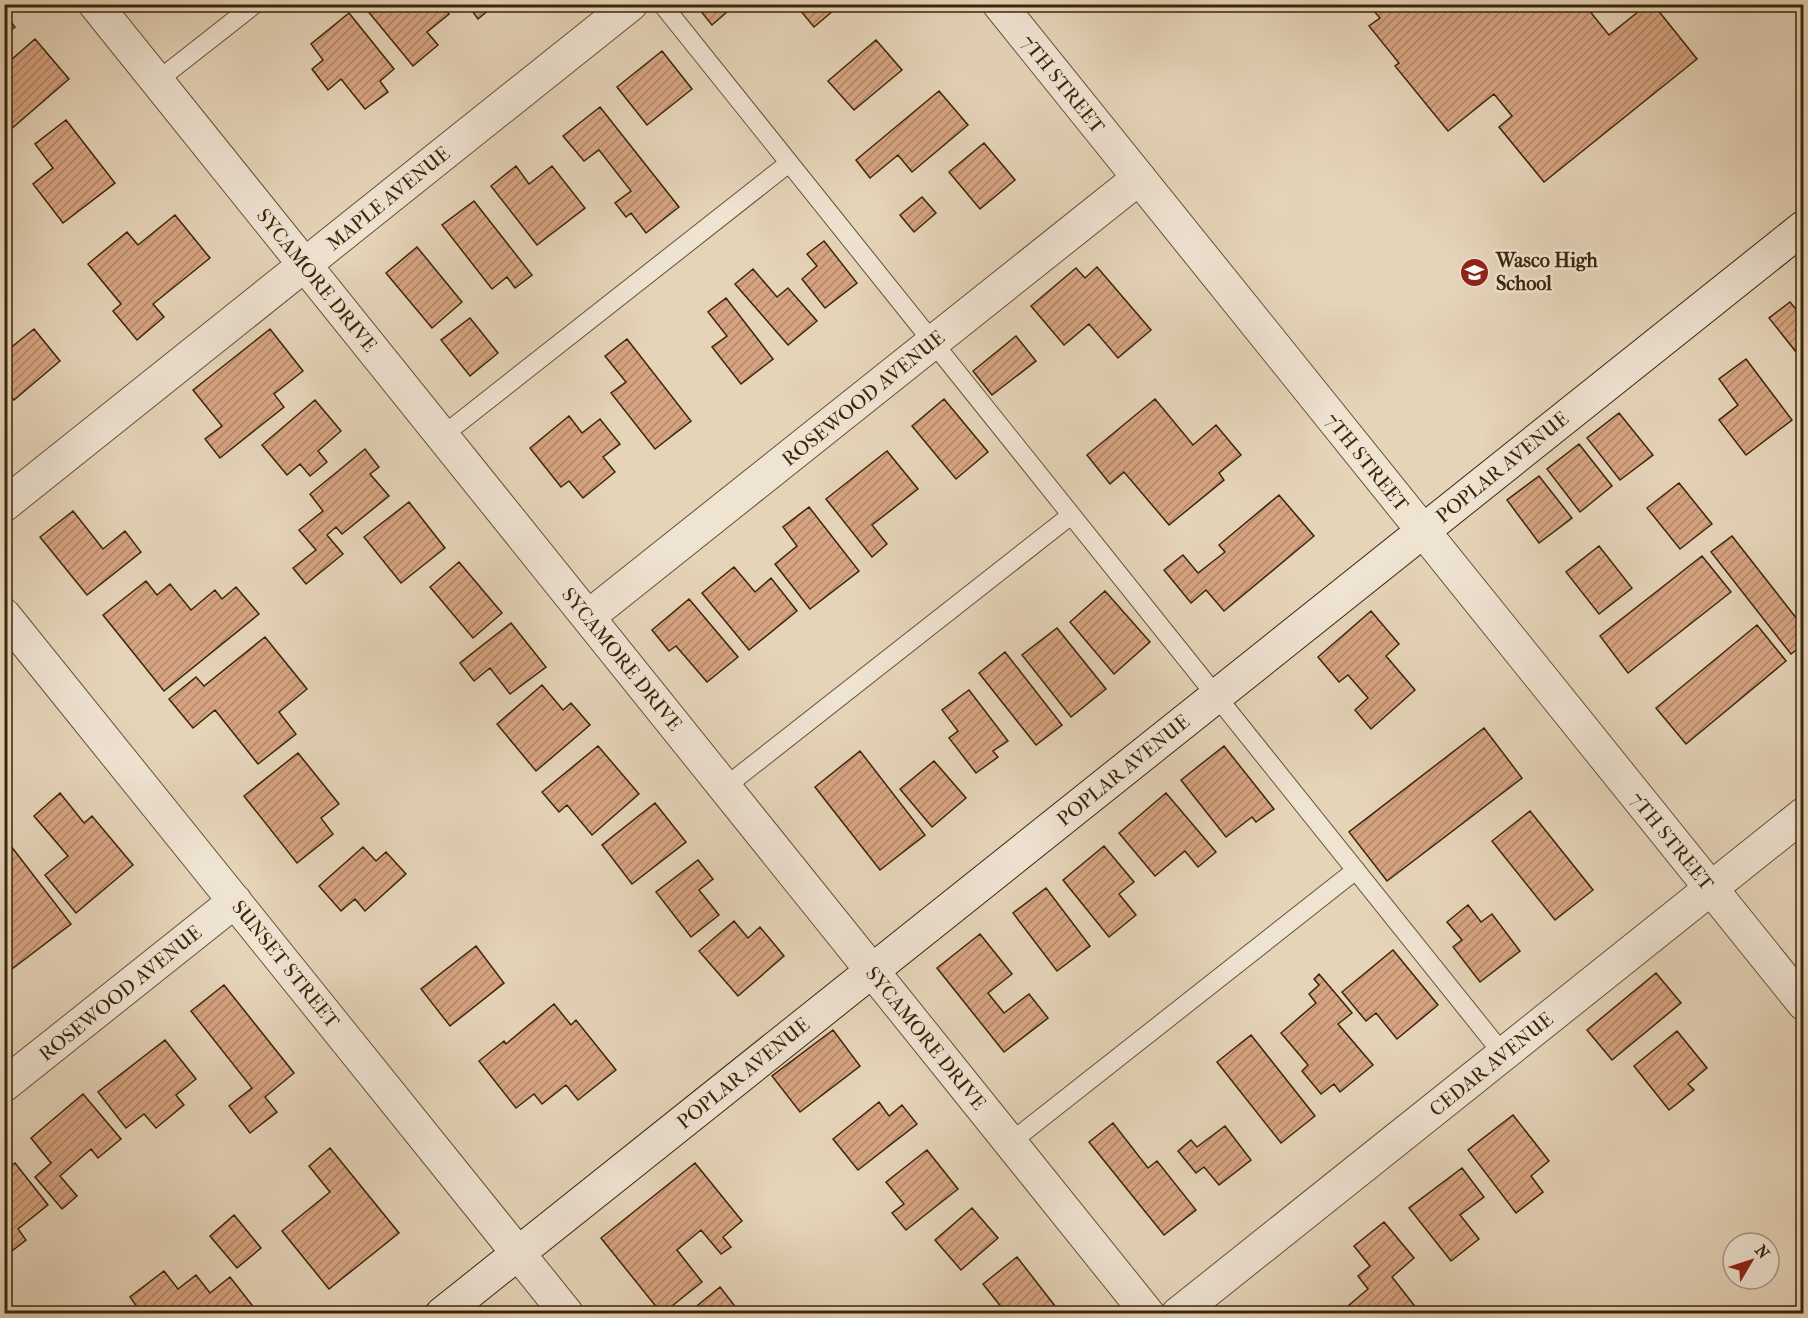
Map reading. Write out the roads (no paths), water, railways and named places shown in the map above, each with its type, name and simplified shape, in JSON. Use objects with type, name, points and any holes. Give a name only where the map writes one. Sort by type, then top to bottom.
[{"type":"street","name":"SYCAMORE DRIVE","points":[[95,4],[1148,1314]]},
{"type":"street","name":"MAPLE AVENUE","points":[[4,505],[631,4]]},
{"type":"street","name":"7TH STREET","points":[[999,4],[1803,1004]]},
{"type":"street","name":"ROSEWOOD AVENUE","points":[[588,617],[1139,178]]},
{"type":"street","name":"POPLAR AVENUE","points":[[442,1314],[1803,227]]},
{"type":"street","name":"SUNSET STREET","points":[[4,615],[567,1314]]},
{"type":"street","name":"CEDAR AVENUE","points":[[1178,1314],[1803,814]]},
{"type":"street","name":"ROSEWOOD AVENUE","points":[[4,1085],[235,901]]},
{"type":"lane","points":[[157,81],[255,4]]},
{"type":"lane","points":[[662,4],[1503,1054]]},
{"type":"lane","points":[[442,436],[789,163]]},
{"type":"lane","points":[[725,787],[1070,516]]},
{"type":"lane","points":[[1011,1143],[1356,870]]},
{"type":"place","name":"Wasco High School","points":[[1475,272]]}]
